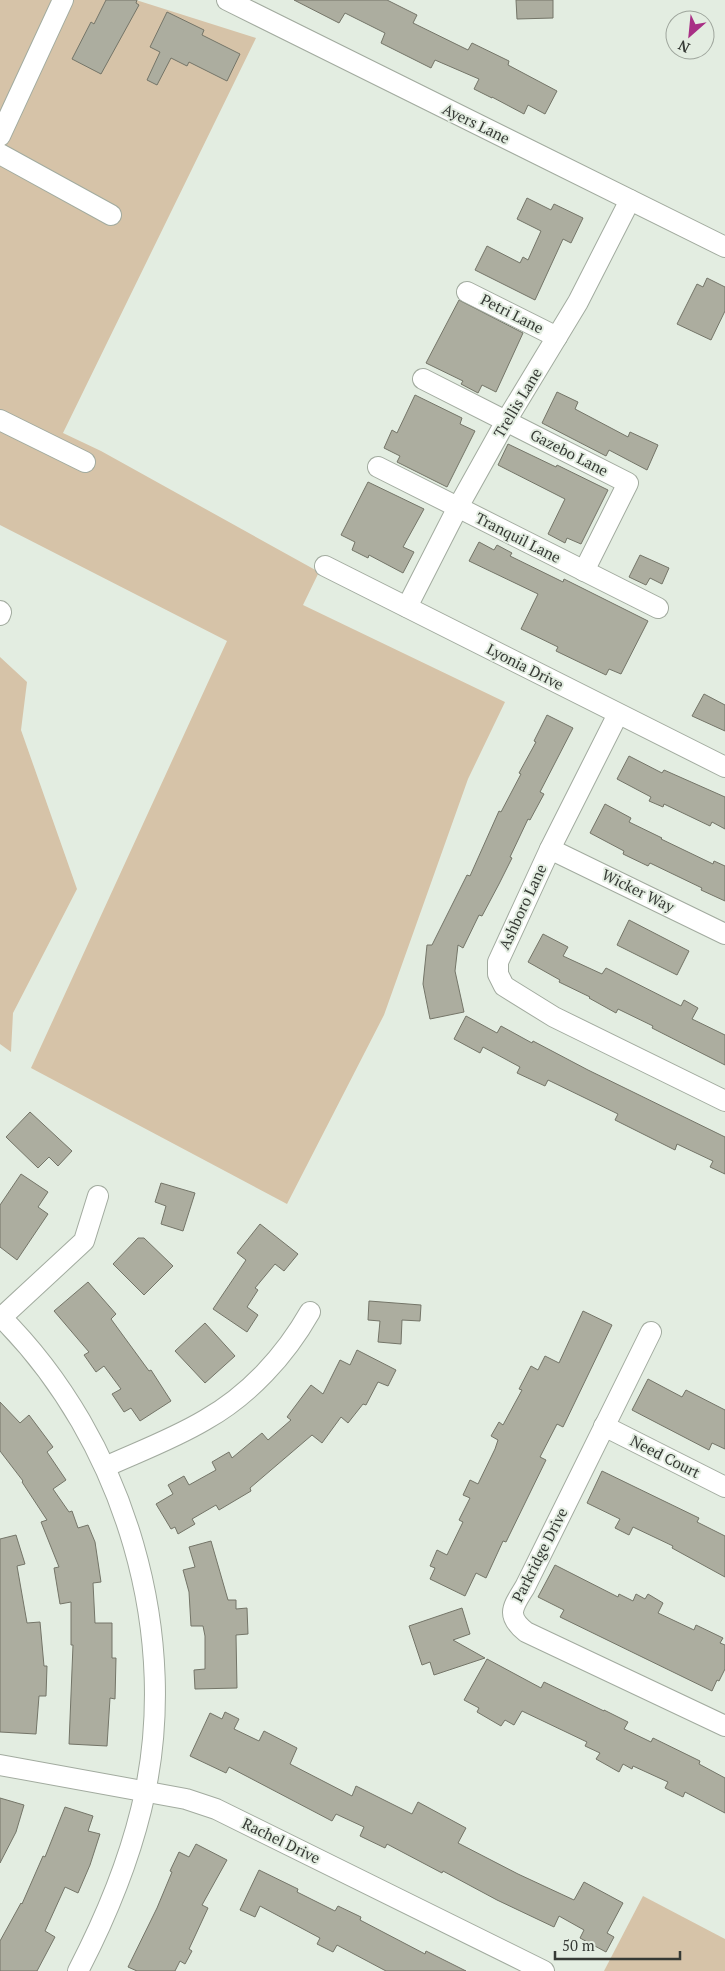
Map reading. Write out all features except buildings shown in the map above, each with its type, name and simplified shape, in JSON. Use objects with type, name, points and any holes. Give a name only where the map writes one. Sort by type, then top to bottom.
[{"type":"street","points":[[0,136],[64,0]]},
{"type":"street","name":"Ayers Lane","points":[[226,0],[725,247]]},
{"type":"street","points":[[0,154],[111,215]]},
{"type":"street","name":"Trellis Lane","points":[[407,607],[506,421],[578,302],[630,200]]},
{"type":"street","name":"Petri Lane","points":[[467,292],[557,337]]},
{"type":"street","name":"Gazebo Lane","points":[[423,379],[628,483],[584,571]]},
{"type":"street","points":[[0,420],[85,462]]},
{"type":"street","name":"Tranquil Lane","points":[[378,467],[658,608]]},
{"type":"street","name":"Lyonia Drive","points":[[325,566],[725,767]]},
{"type":"street","name":"Ashboro Lane","points":[[618,714],[550,848],[498,962],[498,974],[504,986],[554,1017],[725,1101]]},
{"type":"street","name":"Wicker Way","points":[[550,848],[725,934]]},
{"type":"street","points":[[78,1971],[106,1916],[127,1864],[145,1791],[151,1754],[154,1698],[153,1651],[147,1604],[138,1559],[130,1532],[105,1467],[85,1428],[60,1389],[26,1344],[1,1316],[84,1241],[98,1196]]},
{"type":"street","points":[[105,1467],[206,1420],[238,1398],[263,1376],[279,1358],[310,1312]]},
{"type":"street","name":"Parkridge Drive","points":[[651,1332],[530,1578],[513,1606],[512,1615],[516,1624],[526,1632],[725,1726]]},
{"type":"street","name":"Need Court","points":[[604,1426],[725,1487]]},
{"type":"street","name":"Rachel Drive","points":[[0,1765],[186,1799],[216,1809],[544,1971]]},
{"type":"shaded area","points":[[0,0],[136,0],[256,38],[63,433],[101,451],[319,572],[303,605],[505,702],[468,779],[384,1015],[287,1204],[31,1068],[227,641],[0,525]]},
{"type":"shaded area","points":[[0,657],[27,682],[21,730],[77,889],[13,1013],[11,1052],[0,1044]]},
{"type":"shaded area","points":[[643,1896],[725,1939],[725,1971],[604,1971]]}]
